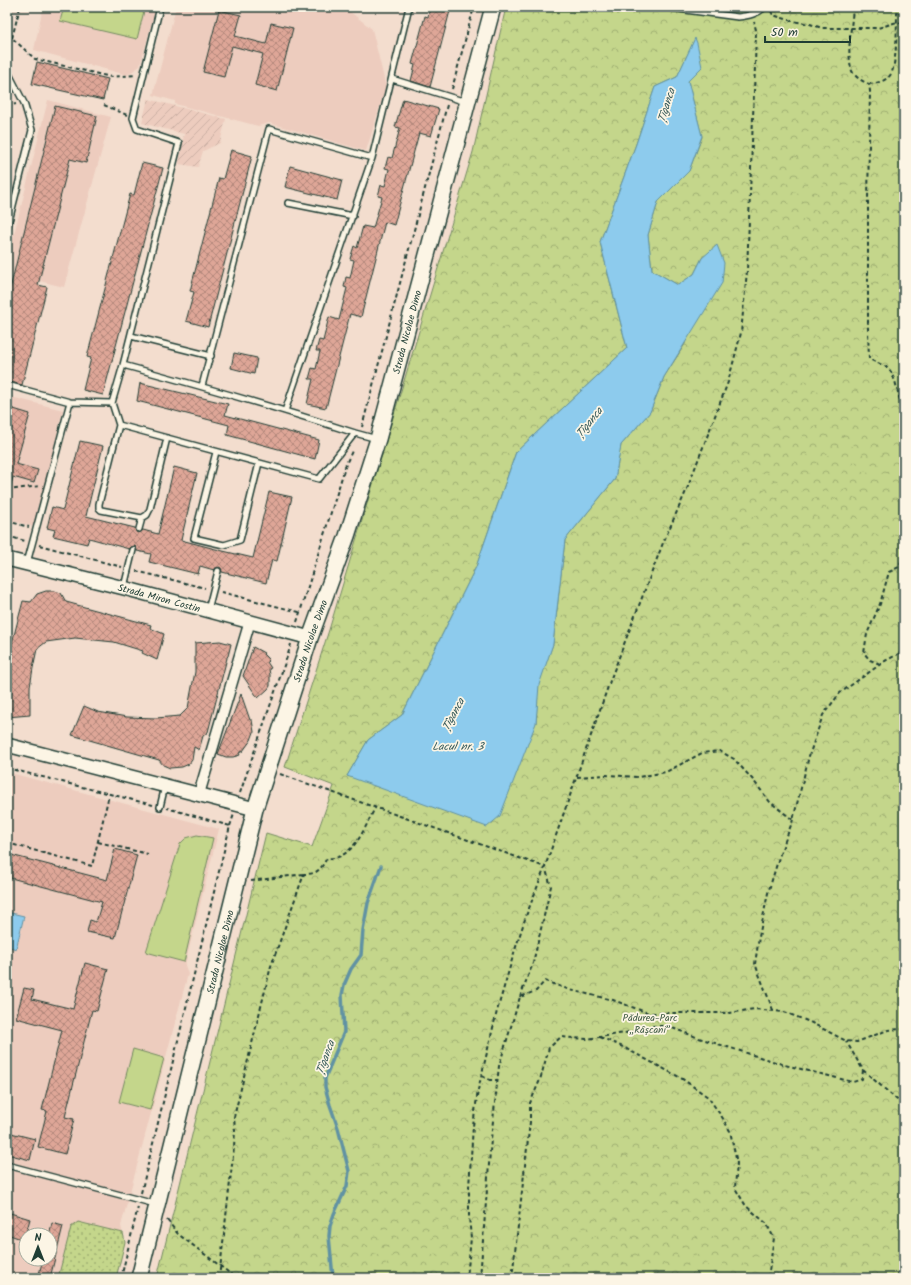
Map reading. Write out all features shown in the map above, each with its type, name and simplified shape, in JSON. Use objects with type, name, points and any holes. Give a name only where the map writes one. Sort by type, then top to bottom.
[{"type":"main road","name":"Strada Nicolae Dimo","points":[[139,1278],[160,1210],[255,809],[310,638],[347,536],[378,439],[493,7]]},
{"type":"street","name":"Strada Miron Costin","points":[[7,559],[124,588],[310,638]]},
{"type":"street","points":[[199,794],[250,621]]},
{"type":"street","points":[[8,747],[255,809]]},
{"type":"lane","points":[[160,7],[143,74],[134,118],[137,129],[179,143],[131,336],[112,403],[119,425],[99,504],[99,508],[101,510],[142,518],[147,515],[150,509],[167,438]]},
{"type":"lane","points":[[285,411],[372,158],[409,7]]},
{"type":"lane","points":[[663,7],[738,17],[756,14],[765,7]]},
{"type":"lane","points":[[7,70],[24,103],[32,130],[7,229]]},
{"type":"lane","points":[[392,80],[467,102]]},
{"type":"lane","points":[[202,386],[269,129],[372,158]]},
{"type":"lane","points":[[288,203],[353,216]]},
{"type":"lane","points":[[131,336],[211,356]]},
{"type":"lane","points":[[123,365],[202,386],[357,434],[378,439]]},
{"type":"lane","points":[[7,385],[70,402],[112,403]]},
{"type":"lane","points":[[27,564],[70,402]]},
{"type":"lane","points":[[119,425],[319,479],[357,434]]},
{"type":"lane","points":[[216,452],[194,538],[224,548],[240,540],[259,463]]},
{"type":"lane","points":[[139,529],[142,518]]},
{"type":"lane","points":[[124,588],[133,550]]},
{"type":"lane","points":[[208,610],[218,571]]},
{"type":"lane","points":[[160,806],[165,786]]},
{"type":"lane","points":[[7,1165],[139,1200],[160,1210]]},
{"type":"path","points":[[12,38],[20,7]]},
{"type":"path","points":[[121,1278],[230,826],[288,654],[299,612],[357,434],[474,7]]},
{"type":"path","points":[[768,7],[773,15],[822,28],[878,28],[897,22],[904,24]]},
{"type":"path","points":[[853,7],[849,54],[852,72],[862,81],[869,84],[882,82],[891,74],[894,62],[897,7]]},
{"type":"path","points":[[466,1278],[471,1238],[469,1187],[473,1126],[478,1090],[497,1011],[526,916],[545,867],[612,678],[663,543],[687,489],[728,382],[741,333],[747,271],[755,66],[756,30],[752,15]]},
{"type":"path","points":[[7,38],[12,38],[35,59],[111,77],[143,74]]},
{"type":"path","points":[[869,84],[869,359],[889,368],[895,381],[901,404],[904,443]]},
{"type":"path","points":[[104,105],[134,118]]},
{"type":"path","points":[[7,490],[33,486],[48,486]]},
{"type":"path","points":[[7,521],[36,529]]},
{"type":"path","points":[[7,536],[128,569],[299,612]]},
{"type":"path","points":[[880,664],[870,660],[864,652],[867,634],[880,604],[889,572],[899,567],[904,554]]},
{"type":"path","points":[[773,1011],[755,964],[758,937],[768,893],[780,854],[793,820],[808,756],[823,715],[840,693],[880,664],[904,651]]},
{"type":"path","points":[[577,777],[606,775],[638,777],[666,772],[702,753],[720,752],[734,759],[754,780],[770,802],[793,820]]},
{"type":"path","points":[[7,768],[109,795],[160,806],[230,826]]},
{"type":"path","points":[[292,778],[545,867]]},
{"type":"path","points":[[7,843],[92,866],[109,795]]},
{"type":"path","points":[[244,881],[312,874],[320,870],[327,858],[333,858],[345,854],[357,842],[375,808]]},
{"type":"path","points":[[98,842],[148,854]]},
{"type":"path","points":[[480,1278],[499,1066],[532,963],[552,886],[545,867]]},
{"type":"path","points":[[219,1278],[236,1130],[234,1118],[271,966],[304,874]]},
{"type":"path","points":[[520,997],[536,991],[545,982],[570,990],[613,1000],[648,1013],[730,1013],[754,1009],[784,1012],[810,1022],[846,1041],[857,1042],[888,1030],[904,1029]]},
{"type":"path","points":[[512,1278],[529,1130],[530,1103],[540,1080],[549,1048],[561,1037],[587,1039],[631,1032],[651,1026],[667,1026],[699,1038],[785,1065],[853,1082],[862,1079],[863,1070]]},
{"type":"path","points":[[599,1037],[623,1047],[681,1078],[708,1097],[730,1131],[737,1163],[735,1188],[746,1206],[766,1223],[774,1238],[768,1278]]},
{"type":"path","points":[[846,1041],[863,1070],[904,1106]]},
{"type":"path","points":[[482,1076],[490,1080],[497,1080]]},
{"type":"path","points":[[160,1210],[178,1234],[236,1278]]},
{"type":"shaded area","points":[[43,7],[156,7],[140,66],[127,75],[34,50]]},
{"type":"shaded area","points":[[176,7],[344,7],[372,29],[386,87],[366,151],[269,123],[258,126],[175,104],[175,101],[153,95]]},
{"type":"shaded area","points":[[148,99],[226,119],[220,143],[203,151],[198,167],[179,164],[184,134],[142,123]]},
{"type":"shaded area","points":[[48,100],[111,117],[64,287],[7,273],[7,262]]},
{"type":"shaded area","points":[[7,396],[63,410],[35,527],[7,519]]},
{"type":"shaded area","points":[[7,772],[219,829],[185,965],[188,974],[121,1226],[125,1242],[116,1278],[7,1278]]},
{"type":"green space","points":[[64,7],[145,7],[137,39],[60,21]]},
{"type":"green space","name":"Pădurea-Parc „Râșcani”","points":[[506,7],[904,7],[904,1278],[157,1278],[266,833],[312,847],[334,786],[285,767],[329,630],[473,152]],"holes":[[[695,39],[688,81],[702,137],[689,171],[658,202],[648,235],[652,270],[678,285],[694,274],[702,258],[685,344],[664,377],[650,412],[621,445],[615,479],[565,540],[553,644],[538,685],[536,723],[347,776],[368,740],[402,715],[476,567],[516,452],[627,348],[600,242],[655,87],[677,77]]]},
{"type":"green space","points":[[197,835],[213,838],[184,962],[146,952],[180,844],[186,838]]},
{"type":"green space","points":[[133,1049],[164,1058],[150,1110],[119,1102]]},
{"type":"green space","points":[[78,1222],[123,1233],[125,1242],[116,1278],[58,1278],[71,1227]]},
{"type":"water","name":"Lacul nr. 3","points":[[695,38],[702,67],[688,81],[702,136],[689,171],[658,202],[648,235],[652,270],[678,285],[694,274],[702,258],[717,245],[724,263],[722,283],[664,377],[650,412],[621,445],[615,479],[565,540],[553,644],[539,685],[536,723],[500,816],[487,827],[347,776],[368,740],[402,715],[476,567],[516,452],[627,348],[600,242],[655,87],[677,77]]},
{"type":"water","points":[[7,912],[24,916],[16,949],[7,946]]},
{"type":"building","points":[[430,7],[451,7],[430,87],[411,81],[415,65],[412,64],[425,16],[428,17]]},
{"type":"building","points":[[219,10],[241,15],[235,36],[266,44],[271,23],[293,28],[277,91],[255,85],[263,54],[232,46],[224,77],[203,72]]},
{"type":"building","points":[[37,62],[108,79],[103,100],[32,84]]},
{"type":"building","points":[[403,99],[439,109],[431,136],[419,133],[394,225],[385,222],[361,317],[350,314],[326,408],[307,404],[313,379],[309,379],[312,368],[316,369],[320,351],[316,351],[319,340],[323,341],[329,317],[339,320],[347,288],[344,287],[346,277],[350,278],[354,260],[350,259],[354,246],[357,248],[363,226],[373,228],[382,197],[378,196],[381,185],[385,186],[389,169],[385,168],[388,157],[392,158],[400,128],[395,127]]},
{"type":"building","points":[[55,106],[97,116],[86,163],[70,159],[38,285],[47,287],[22,385],[7,381],[7,301]]},
{"type":"building","points":[[231,150],[252,156],[208,327],[186,321],[194,292],[190,291],[219,178],[223,179]]},
{"type":"building","points":[[142,163],[163,168],[103,395],[83,390],[91,358],[87,357],[130,194],[134,195]]},
{"type":"building","points":[[290,166],[342,180],[337,200],[285,187]]},
{"type":"building","points":[[234,353],[257,358],[254,374],[231,368]]},
{"type":"building","points":[[140,383],[228,404],[225,415],[319,440],[315,459],[227,435],[229,425],[137,401]]},
{"type":"building","points":[[7,407],[30,414],[16,464],[38,470],[34,483],[13,477],[10,488],[7,487],[7,435],[10,425],[7,425]]},
{"type":"building","points":[[80,441],[103,446],[86,516],[135,528],[136,532],[138,533],[143,530],[158,534],[174,467],[197,473],[181,540],[223,551],[253,558],[269,492],[292,497],[277,561],[272,560],[266,583],[222,572],[221,568],[219,567],[214,570],[200,566],[198,574],[149,562],[151,554],[137,551],[136,547],[134,546],[129,549],[89,538],[87,544],[53,536],[55,530],[47,528],[52,507],[63,510]]},
{"type":"building","points":[[46,591],[61,593],[66,602],[151,625],[150,628],[164,634],[157,660],[142,653],[143,651],[114,642],[75,638],[46,642],[37,649],[30,687],[30,715],[7,717],[7,662],[23,601],[31,602],[37,594]]},
{"type":"building","points":[[220,641],[231,644],[228,656],[208,732],[203,736],[199,750],[194,747],[192,760],[189,764],[182,767],[170,768],[163,765],[159,760],[72,735],[84,706],[98,712],[127,717],[156,718],[180,716],[188,708],[195,672],[195,643]]},
{"type":"building","points":[[253,647],[264,653],[263,654],[269,660],[267,662],[271,668],[269,669],[270,686],[258,698],[243,676]]},
{"type":"building","points":[[241,694],[250,720],[252,720],[254,732],[251,740],[243,751],[239,753],[240,755],[226,757],[218,754]]},
{"type":"building","points":[[115,849],[137,855],[115,938],[87,932],[90,920],[96,922],[102,902],[7,877],[7,854],[107,880]]},
{"type":"building","points":[[85,963],[108,969],[97,1011],[92,1010],[65,1117],[74,1119],[65,1154],[38,1147],[47,1111],[42,1110],[62,1030],[16,1018],[24,988],[34,990],[32,999],[73,1009]]},
{"type":"building","points":[[7,1132],[35,1139],[30,1160],[7,1154]]},
{"type":"building","points":[[7,1212],[30,1219],[28,1227],[18,1227],[18,1238],[7,1234]]},
{"type":"building","points":[[52,1223],[63,1226],[58,1246],[58,1227],[51,1227]]},
{"type":"building","points":[[41,1267],[53,1267],[50,1278],[38,1278]]},
{"type":"waterway","name":"Țîganca","points":[[333,1278],[329,1236],[330,1226],[347,1186],[349,1171],[338,1128],[325,1087],[325,1078],[344,1032],[342,995],[344,985],[351,969],[361,955],[363,930],[368,903],[381,866]]}]
